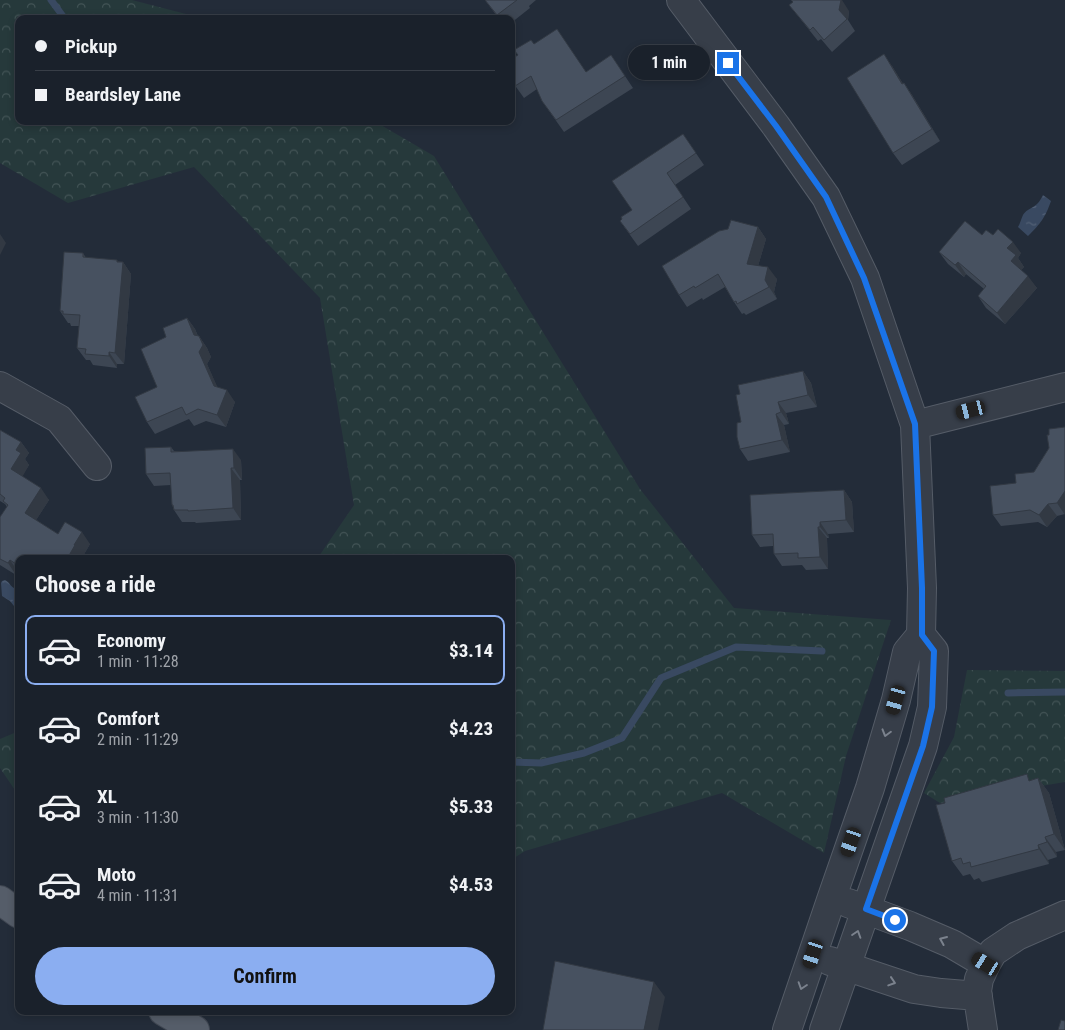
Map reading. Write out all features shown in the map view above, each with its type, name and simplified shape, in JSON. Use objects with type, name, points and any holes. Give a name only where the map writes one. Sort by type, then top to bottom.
[{"type":"main road","points":[[0,900],[15,911]]},
{"type":"main road","points":[[170,1015],[195,1030]]},
{"type":"street","points":[[680,0],[776,126],[826,197],[864,278],[915,424],[922,588],[922,635],[934,651],[932,707],[923,746],[824,1030]]},
{"type":"street","points":[[0,386],[59,419],[97,466]]},
{"type":"street","points":[[915,424],[1065,387]]},
{"type":"street","points":[[788,1030],[870,788],[896,700],[907,652],[922,635]]},
{"type":"street","points":[[832,897],[952,944],[986,964]]},
{"type":"street","points":[[983,1030],[977,991],[979,979],[994,952],[1017,936],[1065,916]]},
{"type":"street","points":[[813,954],[914,989],[978,996]]},
{"type":"green space","points":[[0,0],[132,0],[188,15],[15,15],[15,125],[381,125],[434,156],[640,489],[734,608],[891,620],[846,756],[824,853],[722,793],[525,851],[515,857],[515,555],[320,555],[354,505],[320,298],[194,167],[68,203],[0,163]]},
{"type":"green space","points":[[967,670],[1065,671],[1065,782],[940,803],[924,793],[954,737]]},
{"type":"green space","points":[[15,733],[15,790],[0,768],[0,739]]},
{"type":"water","points":[[1043,195],[1051,201],[1047,212],[1028,236],[1018,227],[1023,215],[1038,203]]},
{"type":"water","points":[[5,580],[15,588],[15,606],[2,596],[2,581]]},
{"type":"building","points":[[485,0],[517,0],[497,15]]},
{"type":"building","points":[[791,0],[841,0],[839,10],[847,19],[824,40],[813,27],[810,30],[789,5],[793,2]]},
{"type":"building","points":[[557,29],[586,72],[611,55],[625,76],[556,120],[542,101],[531,76],[515,86],[515,57],[518,55],[515,49],[531,40],[534,44]]},
{"type":"building","points":[[884,54],[932,129],[893,153],[847,78]]},
{"type":"building","points":[[683,134],[696,153],[667,173],[683,197],[630,234],[620,221],[621,217],[632,210],[612,181]]},
{"type":"building","points":[[731,220],[758,227],[747,264],[768,267],[765,280],[769,287],[737,304],[718,274],[679,295],[662,266],[719,231],[728,229]]},
{"type":"building","points":[[965,221],[982,235],[986,230],[993,235],[998,229],[1013,242],[1007,248],[1016,255],[1011,261],[1028,276],[997,313],[978,296],[986,286],[958,262],[955,265],[939,252]]},
{"type":"building","points":[[64,252],[83,253],[83,257],[123,262],[115,353],[109,352],[109,356],[85,354],[86,349],[77,348],[80,315],[63,314],[63,311],[60,311]]},
{"type":"building","points":[[187,318],[194,335],[199,336],[203,345],[199,352],[214,386],[227,390],[217,415],[198,409],[186,415],[182,407],[147,422],[135,397],[157,387],[141,349],[166,337],[163,328]]},
{"type":"building","points":[[803,371],[808,395],[778,402],[781,412],[776,414],[782,440],[740,449],[737,437],[737,423],[741,422],[736,395],[740,394],[738,385]]},
{"type":"building","points":[[1065,427],[1065,491],[1057,503],[1048,504],[1039,515],[1030,510],[993,515],[990,486],[1016,483],[1015,474],[1034,472],[1049,448],[1047,435],[1049,435],[1049,429]]},
{"type":"building","points":[[0,430],[21,442],[16,450],[21,453],[11,469],[41,488],[25,513],[58,534],[65,522],[82,532],[69,555],[15,555],[15,563],[10,560],[8,563],[0,559],[0,517],[8,505],[3,501],[5,498],[0,494]]},
{"type":"building","points":[[171,447],[171,452],[233,449],[234,468],[231,468],[233,508],[174,510],[170,473],[146,474],[145,448]]},
{"type":"building","points":[[844,490],[846,520],[820,522],[820,527],[818,527],[820,557],[798,558],[798,553],[774,554],[773,534],[752,535],[750,495]]},
{"type":"building","points":[[1027,774],[1029,781],[1038,778],[1054,834],[1045,837],[1047,842],[1038,845],[1039,849],[971,867],[970,862],[963,864],[961,858],[952,861],[936,805],[945,803],[944,798]]},
{"type":"building","points":[[555,961],[654,982],[644,1030],[543,1030]]},
{"type":"building","points":[[1061,1020],[1065,1021],[1065,1030],[1058,1030]]},
{"type":"waterway","points":[[51,0],[62,15]]},
{"type":"waterway","points":[[515,762],[541,763],[584,753],[622,738],[661,678],[736,647],[822,651]]},
{"type":"waterway","points":[[1008,693],[1065,692]]},
{"type":"route","points":[[728,63],[776,126],[826,197],[864,278],[915,424],[922,588],[922,635],[934,651],[932,707],[923,746],[866,909],[895,920]]}]
